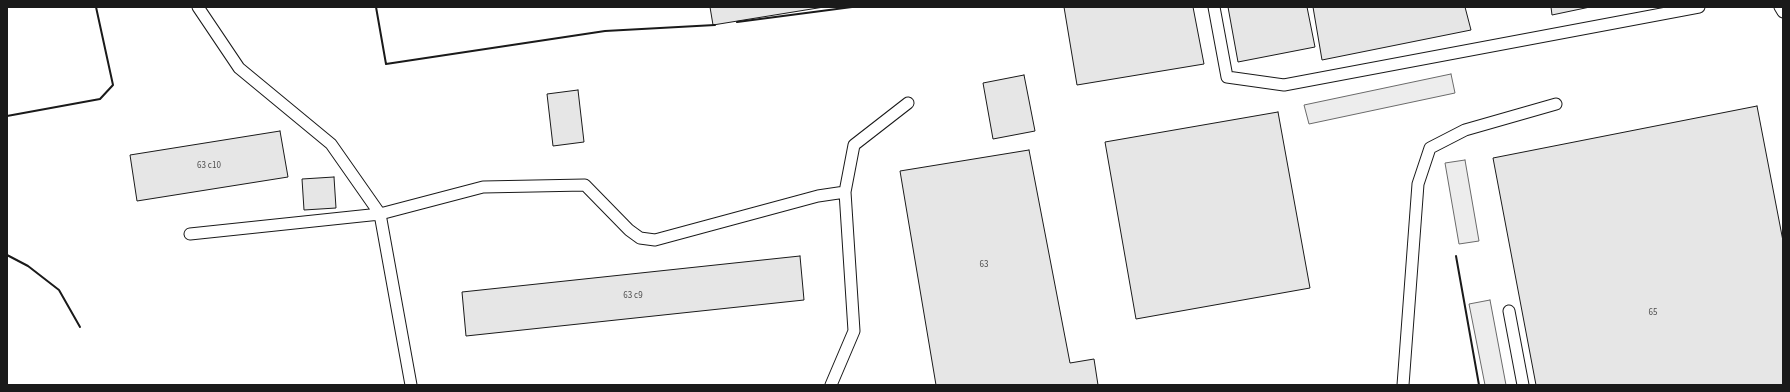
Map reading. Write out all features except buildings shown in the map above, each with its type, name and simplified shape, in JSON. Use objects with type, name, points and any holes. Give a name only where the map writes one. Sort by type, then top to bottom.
[{"type":"lane","points":[[198,7],[239,68],[331,144],[380,214],[411,385]]},
{"type":"lane","points":[[1214,7],[1227,77],[1284,85],[1699,7]]},
{"type":"lane","points":[[1780,7],[1783,12]]},
{"type":"lane","points":[[831,385],[854,331],[845,192],[854,145],[908,104]]},
{"type":"lane","points":[[1403,385],[1418,184],[1430,148],[1465,130],[1556,104]]},
{"type":"lane","points":[[190,234],[380,214],[483,187],[585,185],[629,230],[640,238],[655,240],[818,196],[845,192]]},
{"type":"lane","points":[[1509,311],[1523,385]]},
{"type":"shaded area","points":[[1451,74],[1455,93],[1309,124],[1304,105]]},
{"type":"shaded area","points":[[1465,160],[1479,241],[1459,244],[1445,163]]},
{"type":"shaded area","points":[[1490,300],[1506,385],[1485,385],[1469,304]]},
{"type":"wall","points":[[7,116],[100,99],[113,85],[96,7]]},
{"type":"wall","points":[[376,7],[386,64],[605,31],[715,25]]},
{"type":"wall","points":[[737,22],[852,7]]},
{"type":"wall","points":[[7,255],[28,266],[59,290],[80,327]]},
{"type":"wall","points":[[1456,256],[1479,385]]}]
